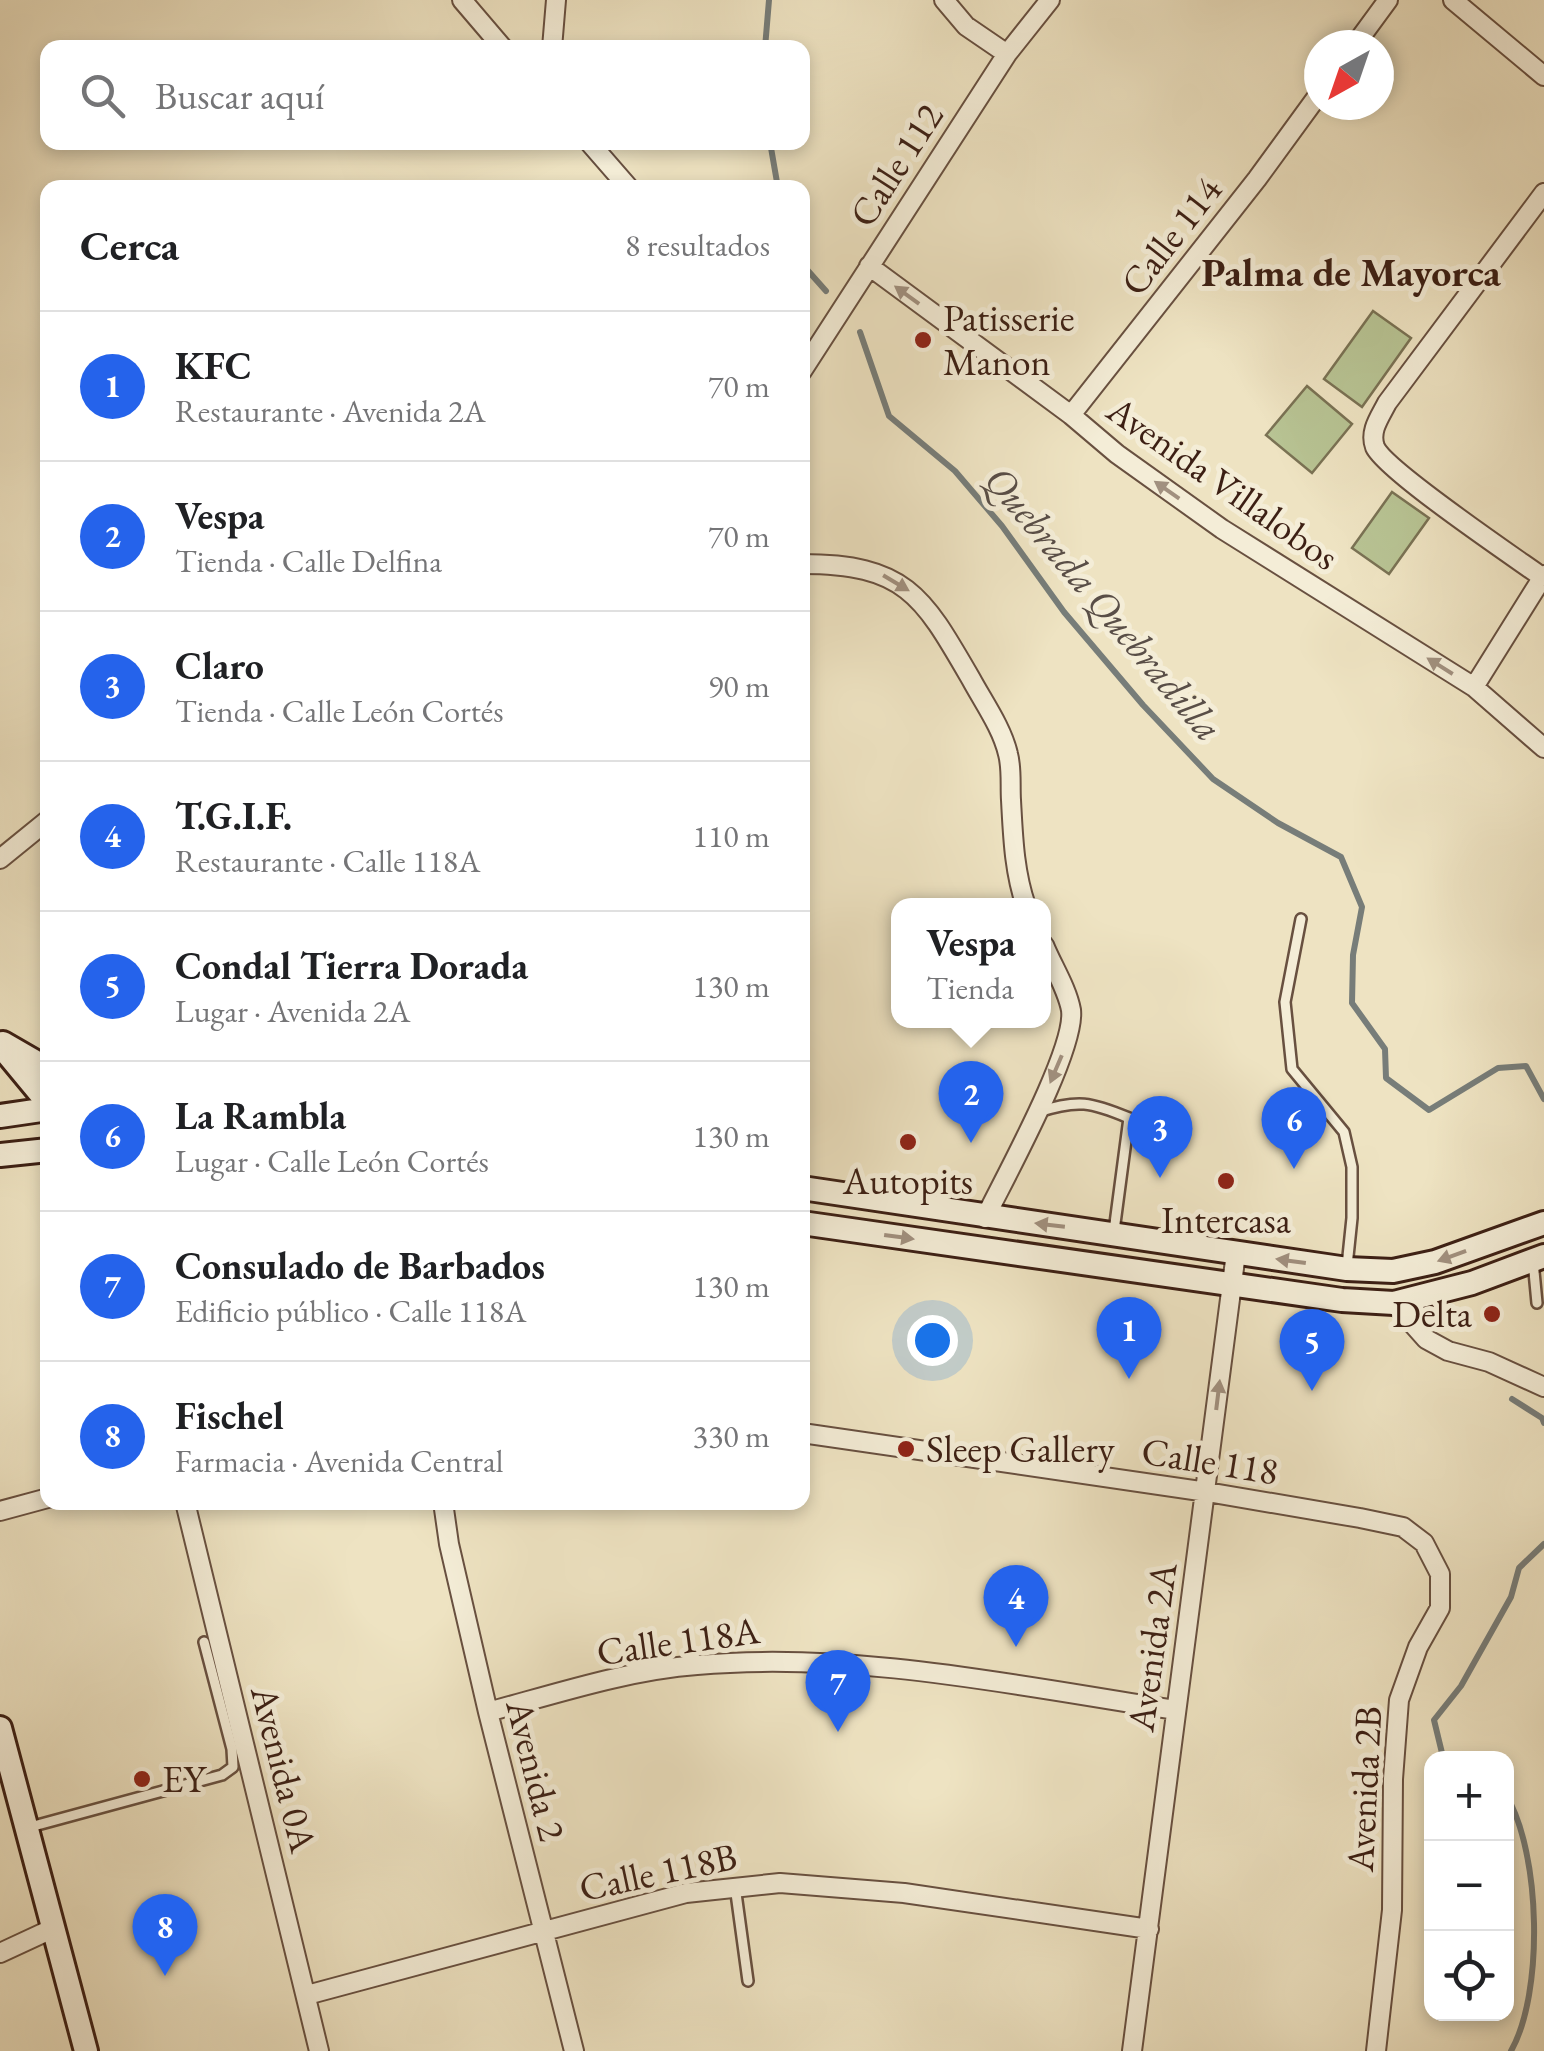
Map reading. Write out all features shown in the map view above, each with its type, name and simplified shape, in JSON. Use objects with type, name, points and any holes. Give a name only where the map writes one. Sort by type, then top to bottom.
[{"type":"main road","points":[[0,1043],[40,1065]]},
{"type":"main road","points":[[0,1043],[40,1096]]},
{"type":"main road","points":[[0,1116],[40,1108]]},
{"type":"main road","points":[[0,1154],[40,1151]]},
{"type":"main road","points":[[810,1189],[1346,1269],[1393,1270],[1435,1262],[1544,1223]]},
{"type":"main road","points":[[810,1224],[1342,1300],[1394,1302],[1466,1292],[1539,1258]]},
{"type":"main road","points":[[0,1728],[86,2051]]},
{"type":"street","points":[[462,0],[497,40]]},
{"type":"street","points":[[553,40],[556,0]]},
{"type":"street","points":[[944,0],[966,26],[1007,54]]},
{"type":"street","name":"Calle 112","points":[[810,357],[1007,54],[1050,0]]},
{"type":"street","points":[[1366,30],[1388,0]]},
{"type":"street","points":[[1453,0],[1544,76]]},
{"type":"street","name":"Calle 114","points":[[1072,415],[1304,115]]},
{"type":"street","points":[[596,150],[622,180]]},
{"type":"street","points":[[1474,687],[1543,576],[1397,471],[1376,449],[1373,431],[1387,403],[1544,193]]},
{"type":"street","name":"Avenida Villalobos","points":[[868,266],[1222,530],[1474,687],[1544,748]]},
{"type":"street","points":[[810,565],[864,569],[891,578],[922,601],[946,635],[1010,757],[1016,864],[1024,898]]},
{"type":"street","points":[[0,860],[40,827]]},
{"type":"street","points":[[985,1218],[1037,1113],[1072,1024],[1070,1005],[1051,961]]},
{"type":"street","name":"Avenida 2A","points":[[1132,2051],[1236,1252]]},
{"type":"street","points":[[1394,1302],[1426,1340],[1544,1387]]},
{"type":"street","name":"Calle 118","points":[[810,1434],[1207,1492],[1403,1528],[1424,1543]]},
{"type":"street","points":[[0,1511],[40,1500]]},
{"type":"street","name":"Avenida 0A","points":[[187,1510],[319,2051]]},
{"type":"street","name":"Avenida 2","points":[[445,1510],[449,1544],[488,1712],[574,2051]]},
{"type":"street","name":"Avenida 2B","points":[[1376,2051],[1392,1910],[1398,1700],[1418,1647],[1440,1608],[1440,1574],[1424,1543]]},
{"type":"street","name":"Calle 118A","points":[[488,1712],[586,1686],[693,1665],[782,1660],[989,1682],[1176,1710]]},
{"type":"street","name":"Calle 118B","points":[[307,1995],[686,1892],[735,1886],[780,1883],[904,1893],[1148,1929]]},
{"type":"street","points":[[0,1953],[54,1928]]},
{"type":"lane","points":[[1300,918],[1284,1002],[1292,1068],[1344,1132],[1352,1167],[1346,1269]]},
{"type":"lane","points":[[1037,1113],[1070,1102],[1108,1109],[1130,1118],[1114,1234]]},
{"type":"lane","points":[[1537,1303],[1539,1258]]},
{"type":"lane","points":[[27,1827],[222,1775],[232,1767],[232,1748],[204,1642]]},
{"type":"lane","points":[[735,1886],[748,1981]]},
{"type":"green space","points":[[1373,311],[1411,338],[1362,407],[1324,379]]},
{"type":"green space","points":[[1307,386],[1352,424],[1312,473],[1266,435]]},
{"type":"green space","points":[[1392,492],[1429,518],[1389,574],[1352,548]]},
{"type":"waterway","name":"Quebrada Quebradilla","points":[[766,40],[769,0]]},
{"type":"waterway","name":"Quebrada Quebradilla","points":[[771,150],[777,180]]},
{"type":"waterway","name":"Quebrada Quebradilla","points":[[810,273],[826,291]]},
{"type":"waterway","name":"Quebrada Quebradilla","points":[[860,332],[889,416],[955,471],[1002,526],[1064,612],[1143,705],[1213,779],[1278,823],[1341,857],[1362,907],[1353,955],[1352,1003],[1385,1049],[1386,1078],[1429,1110],[1498,1068],[1526,1066],[1544,1099]]},
{"type":"waterway","name":"Quebrada Quebradilla","points":[[1512,1399],[1544,1423]]},
{"type":"waterway","name":"Quebrada Quebradilla","points":[[1442,1751],[1434,1720],[1461,1686],[1511,1597],[1519,1568],[1544,1544]]},
{"type":"waterway","name":"Quebrada Quebradilla","points":[[1511,2051],[1529,1995],[1534,1923],[1526,1851],[1514,1812]]},
{"type":"place","name":"Patisserie Manon","points":[[923,340]]},
{"type":"place","name":"Autopits","points":[[908,1142]]},
{"type":"place","name":"Vespa","points":[[971,1143]]},
{"type":"place","name":"La Rambla","points":[[1294,1169]]},
{"type":"place","name":"Claro","points":[[1160,1178]]},
{"type":"place","name":"Intercasa","points":[[1226,1181]]},
{"type":"place","name":"Delta","points":[[1492,1314]]},
{"type":"place","name":"KFC","points":[[1129,1379]]},
{"type":"place","name":"Condal Tierra Dorada","points":[[1312,1391]]},
{"type":"place","name":"Sleep Gallery","points":[[906,1449]]},
{"type":"place","name":"T.G.I.F.","points":[[1016,1647]]},
{"type":"place","name":"Consulado de Barbados","points":[[838,1732]]},
{"type":"place","name":"EY","points":[[142,1779]]},
{"type":"place","name":"Fischel","points":[[165,1976]]},
{"type":"district","name":"Palma de Mayorca","points":[[1351,272]]}]
